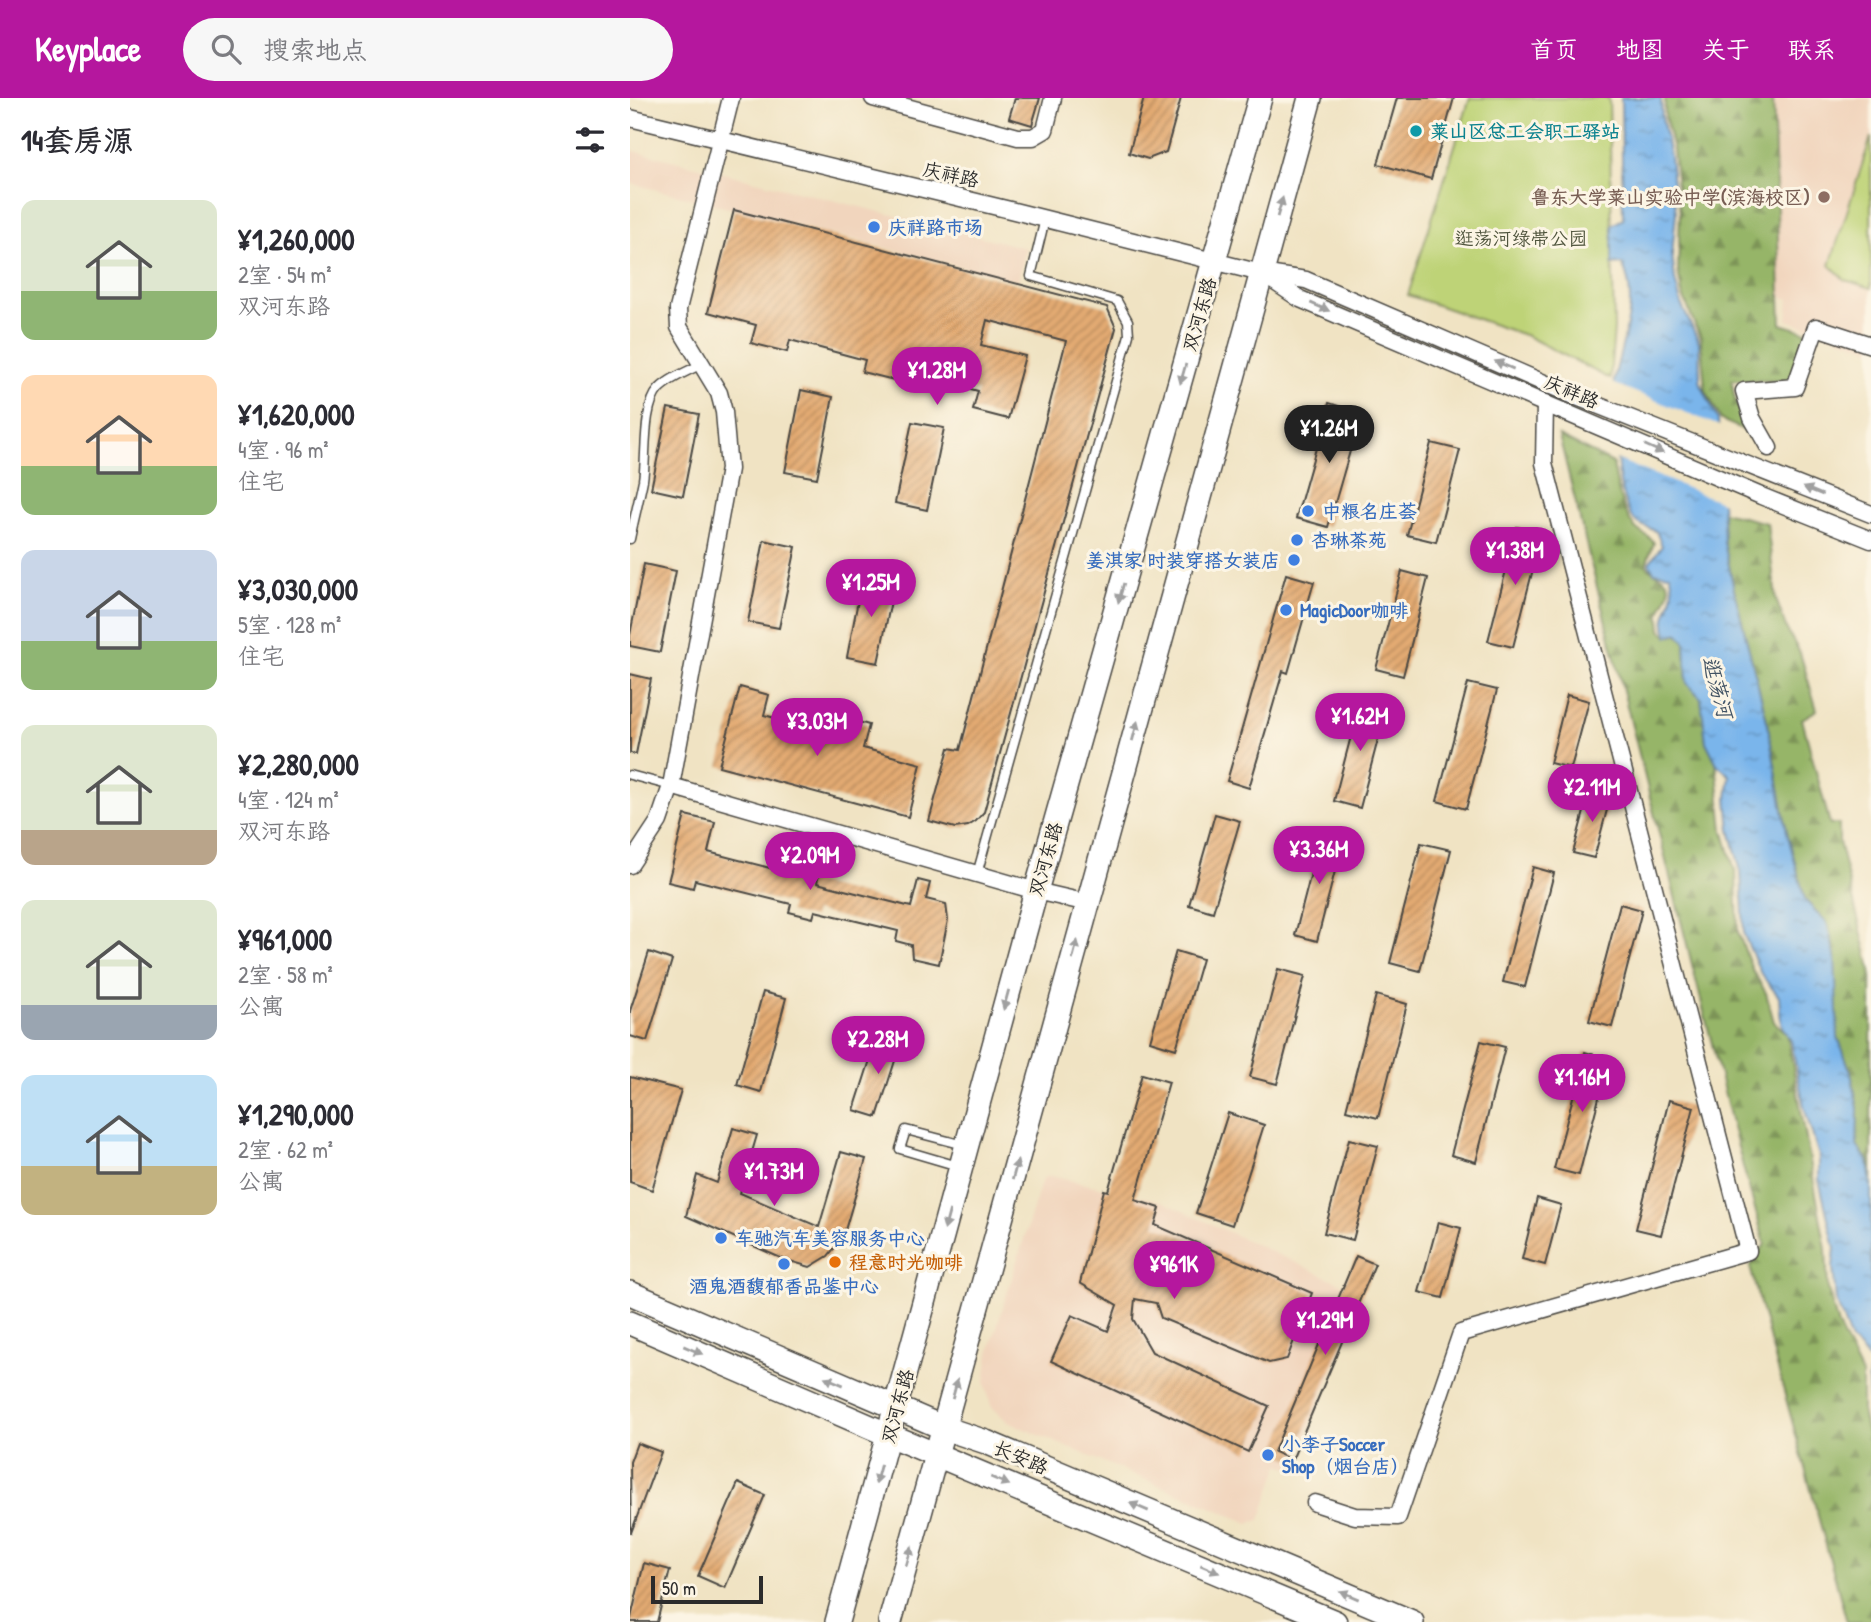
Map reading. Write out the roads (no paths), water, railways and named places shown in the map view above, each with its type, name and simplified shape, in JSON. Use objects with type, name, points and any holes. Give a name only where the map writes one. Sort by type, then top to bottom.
[{"type":"street","points":[[630,864],[659,821],[671,786],[729,469],[724,412],[719,393],[679,327],[678,309],[731,98]]},
{"type":"street","points":[[873,98],[975,127],[1018,137],[1033,137],[1045,130],[1053,98]]},
{"type":"street","name":"双河东路","points":[[837,1622],[1036,891],[1259,98]]},
{"type":"street","points":[[890,1622],[1310,98]]},
{"type":"street","name":"庆祥路","points":[[630,118],[1261,273],[1306,280],[1589,401],[1871,514]]},
{"type":"street","name":"庆祥路","points":[[1261,273],[1300,299],[1761,496],[1871,540]]},
{"type":"street","points":[[1769,448],[1752,418],[1744,391],[1795,387],[1816,327],[1871,345]]},
{"type":"street","points":[[1315,1503],[1355,1516],[1398,1517],[1461,1333],[1748,1251],[1544,463],[1545,403]]},
{"type":"street","points":[[671,786],[1036,891],[1088,903]]},
{"type":"street","name":"长安路","points":[[630,1293],[896,1408],[986,1442],[1412,1622]]},
{"type":"street","name":"长安路","points":[[630,1323],[1335,1622]]},
{"type":"lane","points":[[976,874],[1129,335],[1128,321],[1118,301],[1031,276],[1045,218]]},
{"type":"lane","points":[[630,539],[643,478],[646,436],[653,399],[658,390],[667,383],[702,364]]},
{"type":"lane","points":[[630,775],[671,786]]},
{"type":"lane","points":[[906,1130],[964,1156],[900,1149],[906,1130]]},
{"type":"water","name":"逛荡河","points":[[1621,98],[1661,98],[1676,213],[1672,254],[1675,280],[1681,304],[1699,342],[1700,382],[1718,420],[1724,542],[1767,721],[1787,832],[1805,900],[1827,923],[1835,955],[1838,1037],[1851,1073],[1858,1108],[1857,1146],[1868,1161],[1871,1184],[1871,1363],[1851,1341],[1836,1300],[1833,1267],[1835,1248],[1819,1180],[1819,1156],[1804,1107],[1791,1041],[1781,1023],[1779,997],[1761,974],[1744,935],[1741,872],[1730,830],[1727,798],[1730,776],[1717,764],[1706,742],[1701,698],[1687,683],[1685,641],[1678,633],[1668,636],[1665,627],[1673,585],[1670,574],[1654,572],[1649,563],[1662,546],[1656,531],[1641,525],[1632,517],[1622,490],[1613,388],[1628,322],[1630,293],[1622,264],[1612,265],[1612,225],[1623,219]]},
{"type":"water","points":[[1871,1363],[1871,1422],[1868,1382]]},
{"type":"place","name":"莱山区总工会职工驿站","points":[[1416,131]]},
{"type":"place","name":"鲁东大学莱山实验中学(滨海校区)","points":[[1824,197]]},
{"type":"place","name":"庆祥路市场","points":[[874,227]]},
{"type":"place","name":"中粮名庄荟","points":[[1308,511]]},
{"type":"place","name":"杏琳茶苑","points":[[1297,540]]},
{"type":"place","name":"姜淇家 时装穿搭女装店","points":[[1294,560]]},
{"type":"place","name":"MagicDoor咖啡","points":[[1286,610]]},
{"type":"place","name":"车驰汽车美容服务中心","points":[[721,1238]]},
{"type":"place","name":"程意时光咖啡","points":[[835,1262]]},
{"type":"place","name":"酒鬼酒馥郁香品鉴中心","points":[[784,1264]]},
{"type":"place","name":"小李子Soccer Shop（烟台店）","points":[[1268,1455]]},
{"type":"park label","name":"逛荡河绿带公园","points":[[1521,238]]}]
